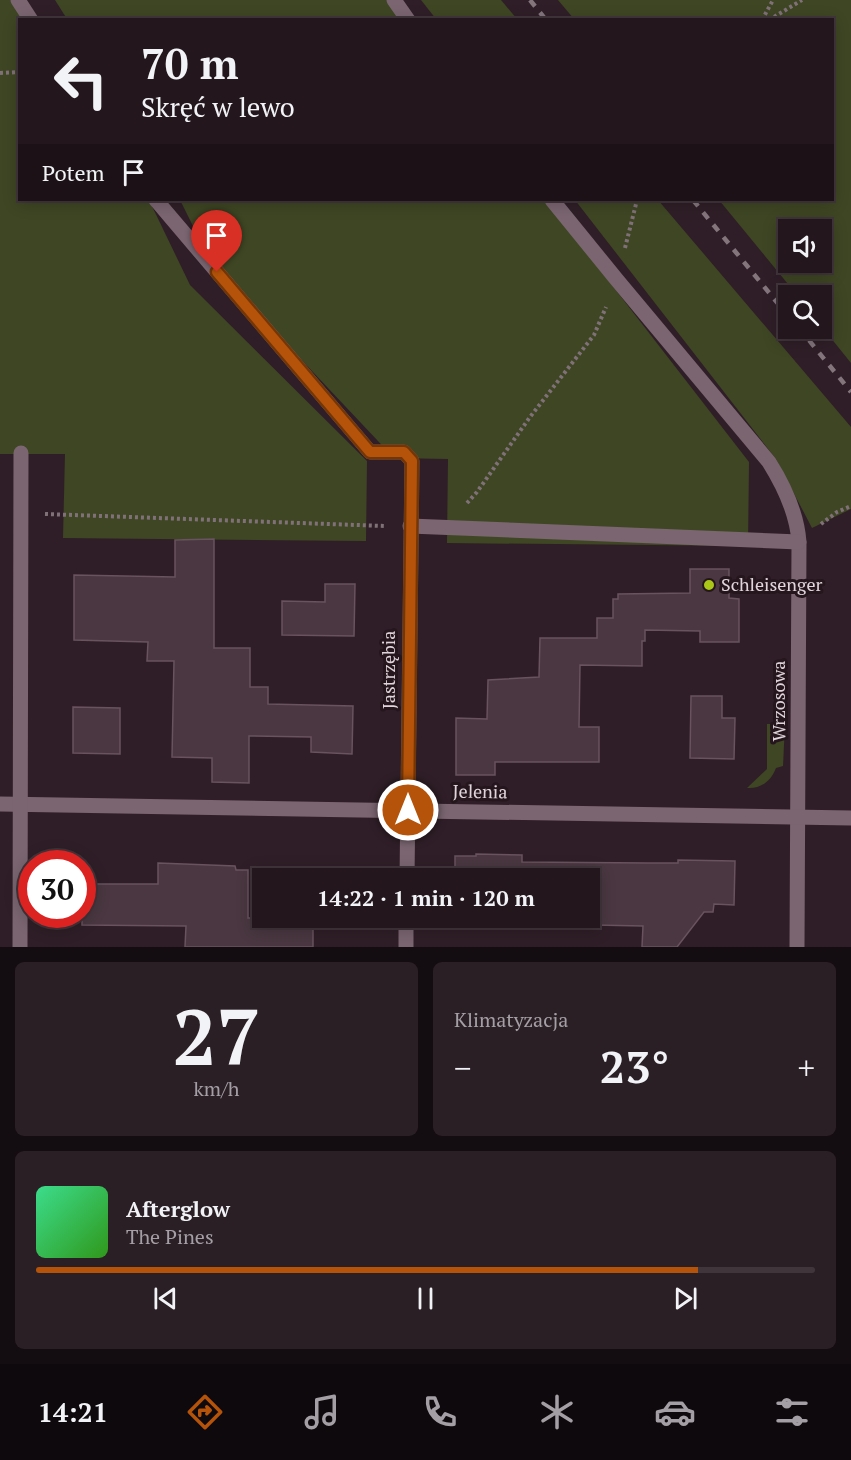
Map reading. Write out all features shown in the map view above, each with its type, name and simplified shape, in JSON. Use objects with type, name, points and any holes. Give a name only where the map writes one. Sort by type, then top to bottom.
[{"type":"street","points":[[18,0],[30,18]]},
{"type":"street","points":[[394,0],[407,18]]},
{"type":"street","name":"Jastrzębia","points":[[157,201],[370,452],[404,452],[412,461],[407,868]]},
{"type":"street","name":"Wrzosowa","points":[[553,201],[769,462],[789,500],[799,542],[797,947]]},
{"type":"street","points":[[20,947],[21,453]]},
{"type":"street","points":[[410,526],[799,542]]},
{"type":"street","name":"Jelenia","points":[[0,804],[851,818]]},
{"type":"street","points":[[406,928],[406,947]]},
{"type":"path","points":[[763,18],[773,0]]},
{"type":"path","points":[[773,18],[802,0]]},
{"type":"path","points":[[0,73],[18,72]]},
{"type":"path","points":[[444,528],[477,492],[530,417],[594,335],[616,280],[637,201]]},
{"type":"path","points":[[21,513],[410,526]]},
{"type":"green space","points":[[0,0],[19,0],[29,18],[18,18],[18,201],[149,201],[190,285],[367,461],[366,541],[63,538],[65,454],[0,454]]},
{"type":"green space","points":[[55,0],[391,0],[405,18],[66,18]]},
{"type":"green space","points":[[421,0],[501,0],[516,18],[435,18]]},
{"type":"green space","points":[[558,0],[851,0],[851,363],[832,339],[832,285],[789,285],[779,273],[832,273],[832,219],[778,219],[778,272],[720,201],[834,201],[834,18],[573,18]]},
{"type":"green space","points":[[180,201],[547,201],[749,462],[748,546],[447,543],[448,459],[394,458],[213,266]]},
{"type":"green space","points":[[576,201],[659,201],[851,427],[851,509],[812,528],[776,459]]},
{"type":"green space","points":[[767,724],[785,724],[783,766],[776,768],[765,783],[747,788],[767,769]]},
{"type":"building","points":[[214,539],[214,648],[250,648],[250,687],[268,687],[268,704],[353,706],[352,754],[311,752],[311,737],[249,736],[249,783],[212,782],[212,758],[172,757],[174,661],[147,661],[148,642],[74,640],[74,575],[175,577],[175,540]]},
{"type":"building","points":[[690,569],[729,569],[729,598],[739,599],[739,642],[700,642],[700,631],[645,630],[645,641],[642,641],[642,666],[580,665],[579,727],[599,727],[599,762],[495,762],[495,775],[456,775],[456,718],[487,719],[488,680],[539,677],[540,638],[597,638],[597,618],[613,618],[613,599],[618,599],[618,594],[690,593]]},
{"type":"building","points":[[325,584],[355,584],[354,636],[282,635],[282,601],[325,602]]},
{"type":"building","points":[[691,696],[722,696],[722,718],[735,718],[734,759],[690,758]]},
{"type":"building","points":[[73,707],[120,708],[120,754],[73,753]]},
{"type":"building","points":[[476,854],[522,855],[522,862],[735,861],[734,905],[714,904],[713,912],[704,912],[677,947],[642,947],[643,926],[600,925],[600,868],[455,868],[455,856],[476,856]]},
{"type":"building","points":[[158,863],[235,866],[236,870],[248,870],[248,918],[252,918],[252,928],[313,928],[313,947],[185,947],[186,926],[96,925],[96,884],[158,884]]},
{"type":"railway","points":[[530,0],[544,18]]},
{"type":"railway","points":[[694,201],[778,304]]},
{"type":"railway","points":[[808,339],[851,392]]},
{"type":"place","name":"Schleisenger","points":[[709,585]]},
{"type":"route","points":[[217,272],[370,452],[404,452],[412,461],[408,810]]}]
